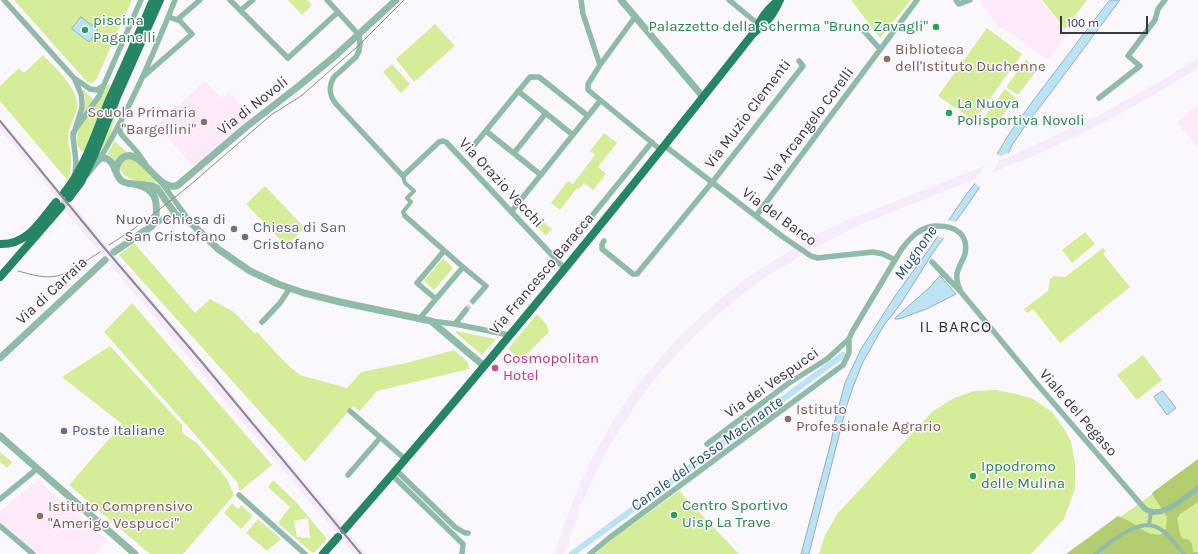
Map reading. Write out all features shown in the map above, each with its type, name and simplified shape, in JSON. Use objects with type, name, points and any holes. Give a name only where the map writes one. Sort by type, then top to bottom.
[{"type":"main road","points":[[154,0],[109,102],[87,157],[66,195],[84,176],[94,156],[117,97],[160,0]]},
{"type":"main road","name":"Via Francesco Baracca","points":[[344,530],[484,366],[564,269],[663,148],[757,27],[765,24],[780,0]]},
{"type":"main road","points":[[0,244],[9,244],[19,241],[29,234],[59,204],[0,277]]},
{"type":"main road","points":[[323,554],[338,537]]},
{"type":"street","points":[[4,0],[74,78],[90,89],[97,90],[104,86]]},
{"type":"street","points":[[73,135],[96,101],[104,86],[142,0]]},
{"type":"street","points":[[84,176],[98,160],[119,126],[143,76],[176,0]]},
{"type":"street","points":[[178,20],[200,0]]},
{"type":"street","points":[[230,0],[242,10],[288,58],[338,12]]},
{"type":"street","points":[[242,10],[253,0]]},
{"type":"street","points":[[327,0],[359,35],[360,46],[358,56],[333,79],[330,86],[330,91],[334,102],[403,176],[405,182],[414,191],[407,198],[411,202],[404,212],[405,216],[486,286],[473,301]]},
{"type":"street","name":"Via di Novoli","points":[[161,182],[174,187],[178,185],[246,127],[289,95],[359,35],[396,0]]},
{"type":"street","points":[[581,0],[583,14],[600,65]]},
{"type":"street","points":[[729,0],[757,27]]},
{"type":"street","name":"Via Arcangelo Corelli","points":[[756,216],[917,0]]},
{"type":"street","points":[[956,0],[959,4],[970,0]]},
{"type":"street","points":[[1099,98],[1140,66],[1128,56],[1155,20],[1158,9],[1165,0]]},
{"type":"street","points":[[622,1],[703,97]]},
{"type":"street","points":[[600,65],[635,16]]},
{"type":"street","points":[[143,76],[192,34],[178,20],[169,17]]},
{"type":"street","points":[[862,29],[880,49]]},
{"type":"street","name":"Via Muzio Clementi","points":[[712,182],[803,66],[799,61]]},
{"type":"street","name":"Via del Barco","points":[[600,65],[589,82],[587,87],[589,92],[652,142],[712,182],[783,237],[811,256],[818,258],[877,252],[894,260]]},
{"type":"street","points":[[475,144],[530,77],[539,77],[588,116]]},
{"type":"street","points":[[74,78],[81,94],[82,102],[82,108],[73,135],[76,162],[74,181]]},
{"type":"street","points":[[518,90],[574,135]]},
{"type":"street","points":[[511,212],[600,101]]},
{"type":"street","points":[[514,153],[546,113]]},
{"type":"street","points":[[119,126],[121,134],[161,182],[191,223],[218,249],[237,263],[264,278],[290,288],[340,302],[431,321],[455,324],[509,335]]},
{"type":"street","points":[[486,131],[542,175]]},
{"type":"street","name":"Via Orazio Vecchi","points":[[403,176],[439,142],[446,142],[564,269]]},
{"type":"street","name":"Via Francesco Baracca","points":[[556,260],[652,142]]},
{"type":"street","points":[[116,172],[118,162],[127,156],[133,157],[147,167]]},
{"type":"street","points":[[98,160],[102,158],[109,160],[119,178],[123,182],[150,185],[157,188],[173,211],[191,223]]},
{"type":"street","points":[[604,241],[602,244],[602,249],[633,274],[637,274],[712,182]]},
{"type":"street","points":[[136,184],[149,190],[155,199],[156,212],[152,226]]},
{"type":"street","points":[[114,252],[152,226],[169,217],[180,217]]},
{"type":"street","name":"Via dei Vespucci","points":[[590,554],[609,538],[843,365],[849,353],[849,339],[852,332],[894,260],[913,236],[924,228],[934,226],[955,229],[960,233],[965,242],[965,248],[957,278],[960,292]]},
{"type":"street","points":[[436,299],[417,284],[444,251]]},
{"type":"street","name":"Via di Carraia","points":[[0,358],[105,260]]},
{"type":"street","points":[[932,262],[960,292]]},
{"type":"street","points":[[420,318],[463,267]]},
{"type":"street","points":[[262,322],[280,303],[290,288]]},
{"type":"street","name":"Viale del Pegaso","points":[[960,292],[1138,502],[1146,510],[1151,512]]},
{"type":"street","points":[[455,324],[466,310]]},
{"type":"street","points":[[431,321],[484,366]]},
{"type":"street","name":"Via dei Vespucci","points":[[707,444],[789,383],[827,359],[849,339]]},
{"type":"street","points":[[350,411],[405,459]]},
{"type":"street","points":[[0,436],[135,554]]},
{"type":"street","points":[[348,475],[380,438]]},
{"type":"street","points":[[0,499],[37,468]]},
{"type":"street","points":[[394,472],[455,527],[465,533],[468,533]]},
{"type":"street","points":[[394,472],[463,544],[462,554]]},
{"type":"street","points":[[1149,526],[1151,512],[1164,511],[1198,488]]},
{"type":"street","points":[[239,495],[305,554]]},
{"type":"street","points":[[443,524],[449,521]]},
{"type":"street","points":[[1095,554],[1132,528],[1145,525],[1162,530],[1184,554]]},
{"type":"street","points":[[0,526],[34,554]]},
{"type":"shaded area","points":[[979,0],[1040,0],[1068,34],[1048,60],[1006,30],[999,28]]},
{"type":"shaded area","points":[[1198,58],[1198,68],[1105,122],[1031,157],[853,228],[815,248],[807,250],[797,258],[761,280],[709,322],[681,349],[639,399],[613,440],[582,503],[579,505],[579,512],[564,554],[554,554],[572,503],[590,462],[613,421],[638,384],[680,336],[719,300],[745,279],[810,238],[848,220],[1013,155],[1099,115],[1159,82]]},
{"type":"shaded area","name":"Scuola Primaria \"Bargellini\"","points":[[205,81],[222,99],[230,92],[252,119],[196,165],[192,165],[157,125]]},
{"type":"shaded area","points":[[1198,105],[1198,148],[1177,122]]},
{"type":"shaded area","points":[[0,118],[58,190],[61,190],[367,554],[354,554],[55,199],[54,195],[0,129]]},
{"type":"shaded area","name":"Istituto Comprensivo \"Amerigo Vespucci\"","points":[[38,480],[107,540],[95,554],[36,554],[0,522],[0,511]]},
{"type":"green space","points":[[14,0],[132,0],[96,80],[92,83],[87,82]]},
{"type":"green space","points":[[288,0],[307,0],[312,5],[302,15]]},
{"type":"green space","points":[[851,0],[911,0],[880,38]]},
{"type":"green space","points":[[1042,0],[1087,0],[1065,29]]},
{"type":"green space","points":[[435,24],[455,46],[414,82],[396,59]]},
{"type":"green space","points":[[987,28],[1022,54],[974,121],[938,96]]},
{"type":"green space","points":[[43,55],[66,79],[75,94],[77,101],[77,108],[68,134],[71,162],[68,181],[0,101],[0,86],[19,68],[24,73]]},
{"type":"green space","points":[[1026,60],[1038,69],[1018,95],[1006,87]]},
{"type":"green space","points":[[392,64],[410,84],[401,93],[383,72]]},
{"type":"green space","points":[[107,85],[112,87],[85,152],[82,151],[78,147],[78,131]]},
{"type":"green space","points":[[1005,89],[1016,98],[996,124],[985,116]]},
{"type":"green space","points":[[84,90],[94,101],[84,113],[85,97],[83,91]]},
{"type":"green space","points":[[113,117],[115,119],[108,140],[98,154]]},
{"type":"green space","points":[[604,133],[617,143],[598,167],[606,174],[593,190],[584,183],[579,189],[577,188],[560,210],[551,203],[568,181],[573,184],[595,155],[590,151]]},
{"type":"green space","points":[[115,141],[127,153],[115,162],[113,158],[107,154]]},
{"type":"green space","points":[[131,158],[156,182],[155,184],[134,180],[122,173],[120,168],[123,161]]},
{"type":"green space","points":[[265,186],[305,228],[286,246],[246,204]]},
{"type":"green space","points":[[530,212],[552,229],[546,236],[526,215]]},
{"type":"green space","points":[[1085,232],[1095,244],[1072,263],[1062,250]]},
{"type":"green space","points":[[134,243],[195,313],[210,299],[234,312],[255,334],[257,332],[290,367],[300,375],[347,388],[361,372],[406,363],[454,350],[468,362],[469,369],[377,391],[360,411],[353,406],[305,462],[119,255]]},
{"type":"green space","points":[[1103,248],[1106,251],[1103,254],[1130,287],[1060,343],[1033,309],[1027,313],[1024,309],[1048,291],[1050,279],[1054,276],[1065,277]]},
{"type":"green space","points":[[443,258],[453,268],[434,290],[424,281]]},
{"type":"green space","points":[[132,303],[272,465],[240,491],[237,482],[104,332]]},
{"type":"green space","points":[[537,314],[547,325],[549,332],[521,360],[508,349]]},
{"type":"green space","points":[[455,332],[496,339],[482,355]]},
{"type":"green space","points":[[110,346],[182,425],[182,431],[185,435],[197,443],[227,479],[234,495],[183,554],[150,554],[69,485],[122,424],[62,377]]},
{"type":"green space","points":[[1143,355],[1162,380],[1137,400],[1117,375]]},
{"type":"green space","name":"Ippodromo delle Mulina","points":[[996,390],[1033,399],[1052,412],[1071,441],[1075,464],[1075,488],[1064,519],[1031,554],[819,554],[825,535],[838,513],[933,411],[954,398],[974,391]]},
{"type":"green space","points":[[0,452],[12,462],[7,468],[0,462]]},
{"type":"green space","points":[[1198,459],[1198,502],[1180,514],[1177,519],[1182,538],[1189,540],[1192,544],[1193,552],[1198,552],[1198,554],[1066,554],[1118,516],[1148,533],[1159,535],[1163,533],[1166,528],[1167,517],[1152,494]]},
{"type":"green space","points":[[1198,461],[1198,554],[1069,554]]},
{"type":"green space","points":[[273,480],[296,502],[327,539],[314,553],[278,523],[290,507],[268,487]],"holes":[[[308,518],[310,538],[297,537],[294,521]]]},
{"type":"green space","name":"Centro Sportivo Uisp La Trave","points":[[679,491],[739,554],[595,554],[612,539]]},
{"type":"green space","points":[[232,503],[238,509],[241,505],[253,516],[241,529],[224,513]]},
{"type":"green space","points":[[258,519],[281,539],[267,551],[246,533]]},
{"type":"water","points":[[1110,0],[1120,0],[1025,126],[1012,145],[1008,154],[1000,157],[932,254],[900,305],[884,325],[863,362],[846,408],[809,554],[801,554],[845,383],[861,349],[895,296],[963,199],[997,154],[1009,134]]},
{"type":"water","name":"piscina Paganelli","points":[[81,17],[98,30],[89,42],[72,29]]},
{"type":"water","points":[[940,276],[956,294],[929,308],[899,319],[895,319],[930,287]]},
{"type":"water","points":[[1163,391],[1176,408],[1167,415],[1154,397]]},
{"type":"pier","points":[[1011,152],[1009,156],[1001,159],[981,188],[973,182],[995,153],[1000,156]]},
{"type":"pier","points":[[945,220],[958,222],[945,238],[935,236]]},
{"type":"waterway","name":"Canale del Fosso Macinante","points":[[572,554],[843,355]]},
{"type":"tunnel","points":[[61,207],[69,198]]},
{"type":"tunnel","points":[[466,310],[473,301]]},
{"type":"tram line","points":[[109,245],[132,230],[189,186],[271,115],[301,96],[357,47],[404,0]]},
{"type":"tram line","points":[[18,271],[42,277],[57,276],[74,269],[100,252]]},
{"type":"railway","points":[[0,121],[361,554]]},
{"type":"place","name":"Palazzetto della Scherma \"Bruno Zavagli\"","points":[[936,27]]},
{"type":"place","name":"piscina Paganelli","points":[[85,30]]},
{"type":"place","name":"Biblioteca dell'Istituto Duchenne","points":[[887,59]]},
{"type":"place","name":"La Nuova Polisportiva Novoli","points":[[949,113]]},
{"type":"place","name":"Scuola Primaria \"Bargellini\"","points":[[204,122]]},
{"type":"place","name":"Nuova Chiesa di San Cristofano","points":[[234,229]]},
{"type":"place","name":"Chiesa di San Cristofano","points":[[245,237]]},
{"type":"place","name":"Cosmopolitan Hotel","points":[[495,368]]},
{"type":"place","name":"Istituto Professionale Agrario","points":[[788,419]]},
{"type":"place","name":"Poste Italiane","points":[[64,431]]},
{"type":"place","name":"Ippodromo delle Mulina","points":[[973,476]]},
{"type":"place","name":"Centro Sportivo Uisp La Trave","points":[[674,515]]},
{"type":"place","name":"Istituto Comprensivo \"Amerigo Vespucci\"","points":[[40,516]]},
{"type":"district","name":"IL BARCO","points":[[956,327]]},
{"type":"water label","name":"Mugnone","points":[[916,253]]}]
